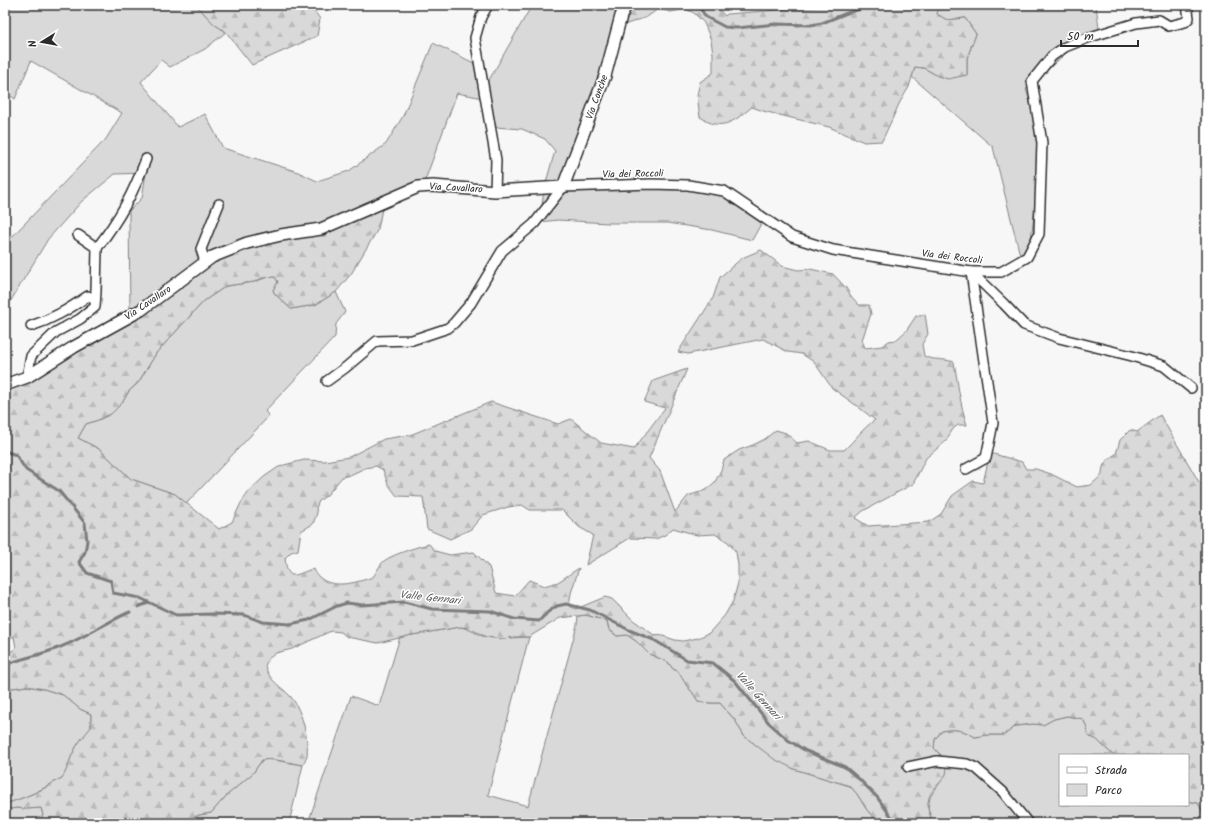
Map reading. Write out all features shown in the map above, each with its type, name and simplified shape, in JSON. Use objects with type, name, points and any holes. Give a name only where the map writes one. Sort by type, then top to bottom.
[{"type":"street","points":[[488,5],[481,17],[475,38],[496,160],[495,191]]},
{"type":"street","name":"Via Conche","points":[[564,187],[605,76],[621,16],[626,5]]},
{"type":"street","name":"Via dei Roccoli","points":[[564,187],[651,184],[688,185],[724,191],[792,237],[833,250],[971,272],[1001,272],[1026,258],[1039,234],[1042,143],[1032,81],[1052,56],[1065,47],[1090,37],[1136,23],[1159,20],[1169,26],[1185,22],[1189,18],[1187,5]]},
{"type":"street","points":[[27,377],[31,356],[56,332],[80,319],[95,307],[97,248],[114,227],[126,207],[146,159]]},
{"type":"street","name":"Via Cavallaro","points":[[5,385],[27,377],[141,310],[212,257],[247,243],[281,235],[321,229],[418,187],[433,186],[495,191],[564,187]]},
{"type":"street","points":[[327,380],[345,368],[376,341],[412,340],[448,328],[472,303],[502,251],[534,224],[564,187]]},
{"type":"street","points":[[205,262],[201,249],[219,204]]},
{"type":"street","points":[[78,235],[97,248]]},
{"type":"street","points":[[971,272],[1024,325],[1059,338],[1132,356],[1164,366],[1191,388]]},
{"type":"street","points":[[966,469],[986,458],[993,423],[971,272]]},
{"type":"street","points":[[31,326],[65,312],[88,296],[96,300]]},
{"type":"street","points":[[908,767],[937,761],[967,764],[976,768],[1002,792],[1028,823]]},
{"type":"green space","points":[[5,5],[196,5],[214,24],[226,32],[205,49],[170,67],[161,60],[141,82],[178,127],[205,114],[223,148],[298,172],[317,181],[349,171],[386,144],[403,116],[433,43],[474,63],[479,77],[489,80],[532,5],[583,5],[605,9],[624,9],[561,184],[731,190],[766,215],[752,240],[712,230],[667,223],[608,223],[558,220],[540,222],[544,189],[555,151],[545,139],[522,129],[495,127],[483,98],[457,93],[424,183],[130,316],[129,211],[142,198],[146,173],[115,174],[82,201],[48,239],[10,302],[6,323],[5,244],[106,139],[122,113],[31,61],[15,99],[5,92]]},
{"type":"green space","points":[[196,5],[310,5],[320,19],[317,36],[252,65],[226,32],[214,24]]},
{"type":"green space","points":[[625,5],[715,5],[725,16],[727,14],[816,7],[820,5],[939,5],[937,14],[947,20],[965,18],[976,34],[967,58],[967,75],[948,79],[938,76],[924,68],[915,67],[909,87],[900,102],[882,141],[864,142],[829,127],[752,107],[735,120],[725,124],[713,124],[700,117],[697,95],[700,82],[713,73],[711,40],[704,23],[694,13],[686,9],[671,12],[658,9],[647,17],[618,27]]},
{"type":"green space","points":[[939,5],[1096,5],[1100,36],[1084,37],[1026,89],[1043,146],[1031,239],[1021,259],[993,147],[912,77],[915,67],[924,68],[938,76],[967,74],[967,58],[976,34],[965,18],[947,20],[936,14]]},
{"type":"green space","points":[[383,204],[378,229],[351,274],[336,292],[315,305],[291,309],[275,294],[273,290],[278,282],[275,277],[262,278],[254,282],[226,286],[204,301],[157,352],[138,383],[129,391],[122,403],[111,414],[86,424],[78,438],[99,449],[131,479],[175,494],[219,529],[232,522],[241,503],[250,490],[264,477],[277,468],[304,460],[325,461],[349,457],[384,439],[410,435],[491,402],[558,424],[571,419],[601,443],[634,449],[665,408],[644,402],[653,381],[687,369],[649,458],[660,471],[675,512],[688,496],[706,490],[715,482],[724,460],[739,450],[765,439],[776,430],[786,433],[797,443],[809,441],[830,450],[844,450],[875,420],[832,388],[814,362],[802,354],[788,352],[763,339],[688,354],[678,352],[713,298],[720,277],[742,258],[761,250],[782,266],[798,270],[810,269],[833,274],[859,305],[869,305],[871,314],[862,340],[865,348],[882,346],[889,341],[896,340],[906,331],[916,316],[925,314],[928,334],[922,344],[924,356],[954,362],[961,402],[967,425],[958,425],[953,429],[945,442],[926,458],[913,484],[863,511],[855,518],[868,526],[929,522],[941,514],[952,496],[973,481],[983,483],[990,453],[1022,462],[1026,469],[1036,469],[1051,474],[1077,487],[1091,485],[1102,475],[1105,463],[1116,454],[1120,440],[1130,430],[1137,432],[1160,415],[1199,482],[1206,486],[1206,814],[1203,812],[1198,803],[1189,801],[1189,754],[1112,754],[1096,739],[1088,736],[1087,727],[1083,719],[1067,716],[1054,719],[1043,725],[1033,724],[1016,726],[1004,735],[975,737],[959,730],[942,731],[935,739],[934,748],[943,759],[947,768],[946,774],[932,791],[929,798],[928,808],[932,820],[937,823],[879,823],[867,810],[850,786],[794,769],[774,759],[744,736],[735,720],[720,703],[698,701],[678,671],[673,669],[668,662],[649,654],[636,641],[627,635],[617,636],[609,629],[607,621],[586,615],[560,618],[529,637],[514,637],[505,639],[486,637],[469,628],[460,627],[412,635],[378,643],[347,637],[341,632],[331,631],[292,649],[276,653],[268,659],[265,666],[267,672],[273,680],[291,697],[298,709],[306,733],[307,757],[303,765],[277,760],[262,760],[253,773],[226,796],[211,813],[199,815],[181,823],[39,823],[43,815],[41,808],[10,809],[5,804],[43,789],[62,778],[76,748],[91,727],[91,714],[80,709],[63,695],[44,689],[27,686],[5,689],[5,656],[16,648],[14,637],[5,637],[5,380],[27,373],[241,244],[285,236]],"holes":[[[376,466],[383,470],[388,484],[397,496],[423,497],[427,529],[450,539],[471,529],[483,515],[508,507],[522,505],[530,510],[562,510],[579,527],[593,535],[586,565],[630,538],[656,539],[665,535],[673,528],[697,535],[715,534],[728,542],[736,552],[738,583],[733,601],[725,615],[709,633],[698,638],[683,641],[654,635],[633,620],[612,599],[605,597],[576,609],[569,606],[571,593],[579,568],[558,582],[544,586],[529,580],[515,596],[496,593],[489,567],[474,552],[450,555],[435,551],[429,544],[390,557],[382,563],[373,577],[353,583],[338,584],[325,581],[318,576],[314,569],[294,575],[291,575],[288,572],[285,558],[291,552],[298,550],[301,531],[313,524],[319,501],[327,495],[342,477],[365,468]]]},
{"type":"green space","points":[[268,277],[275,277],[278,282],[273,290],[275,294],[291,309],[315,305],[336,292],[345,312],[336,324],[335,337],[265,411],[269,416],[186,504],[175,494],[131,479],[99,449],[78,438],[86,424],[111,414],[122,403],[129,391],[138,383],[157,352],[204,301],[226,286],[254,282]]},
{"type":"green space","points":[[586,615],[607,621],[609,630],[617,636],[627,635],[636,641],[649,654],[668,662],[673,669],[678,671],[698,701],[720,703],[735,720],[744,736],[794,769],[850,786],[867,810],[879,823],[308,823],[351,696],[379,706],[400,637],[460,627],[492,638],[529,637],[488,795],[528,806],[577,625],[578,616]]},
{"type":"green space","points":[[27,686],[44,689],[63,695],[80,709],[91,714],[91,728],[72,754],[66,772],[62,778],[45,788],[5,804],[5,689]]},
{"type":"green space","points":[[1067,716],[1083,719],[1087,727],[1088,736],[1096,739],[1112,754],[1059,754],[1059,806],[1189,806],[1189,801],[1198,803],[1203,812],[1206,814],[1206,823],[937,823],[932,821],[928,808],[930,797],[946,774],[944,758],[934,748],[935,739],[942,731],[959,730],[975,737],[1004,735],[1016,726],[1033,724],[1043,725],[1054,719]]},
{"type":"green space","points":[[269,759],[303,765],[289,823],[181,823],[199,815],[211,813],[226,796],[253,773],[262,760]]},
{"type":"green space","points":[[5,804],[10,809],[41,808],[43,815],[39,823],[5,823]]},
{"type":"waterway","points":[[632,8],[651,5]]},
{"type":"waterway","points":[[698,5],[706,17],[725,27],[737,28],[776,24],[811,25],[822,23],[847,13],[874,5]]},
{"type":"waterway","name":"Valle Gennari","points":[[5,451],[16,455],[26,470],[59,491],[85,523],[87,541],[85,552],[79,562],[87,573],[111,581],[113,593],[140,598],[176,615],[244,615],[263,622],[290,624],[309,620],[337,606],[347,603],[362,605],[404,602],[432,609],[490,611],[514,619],[539,621],[557,606],[566,604],[590,610],[629,630],[654,640],[687,660],[713,663],[735,681],[769,723],[788,740],[806,751],[845,767],[859,779],[877,797],[896,823]]},
{"type":"waterway","points":[[138,607],[148,603]]},
{"type":"waterway","points":[[5,665],[67,644],[130,612]]}]
